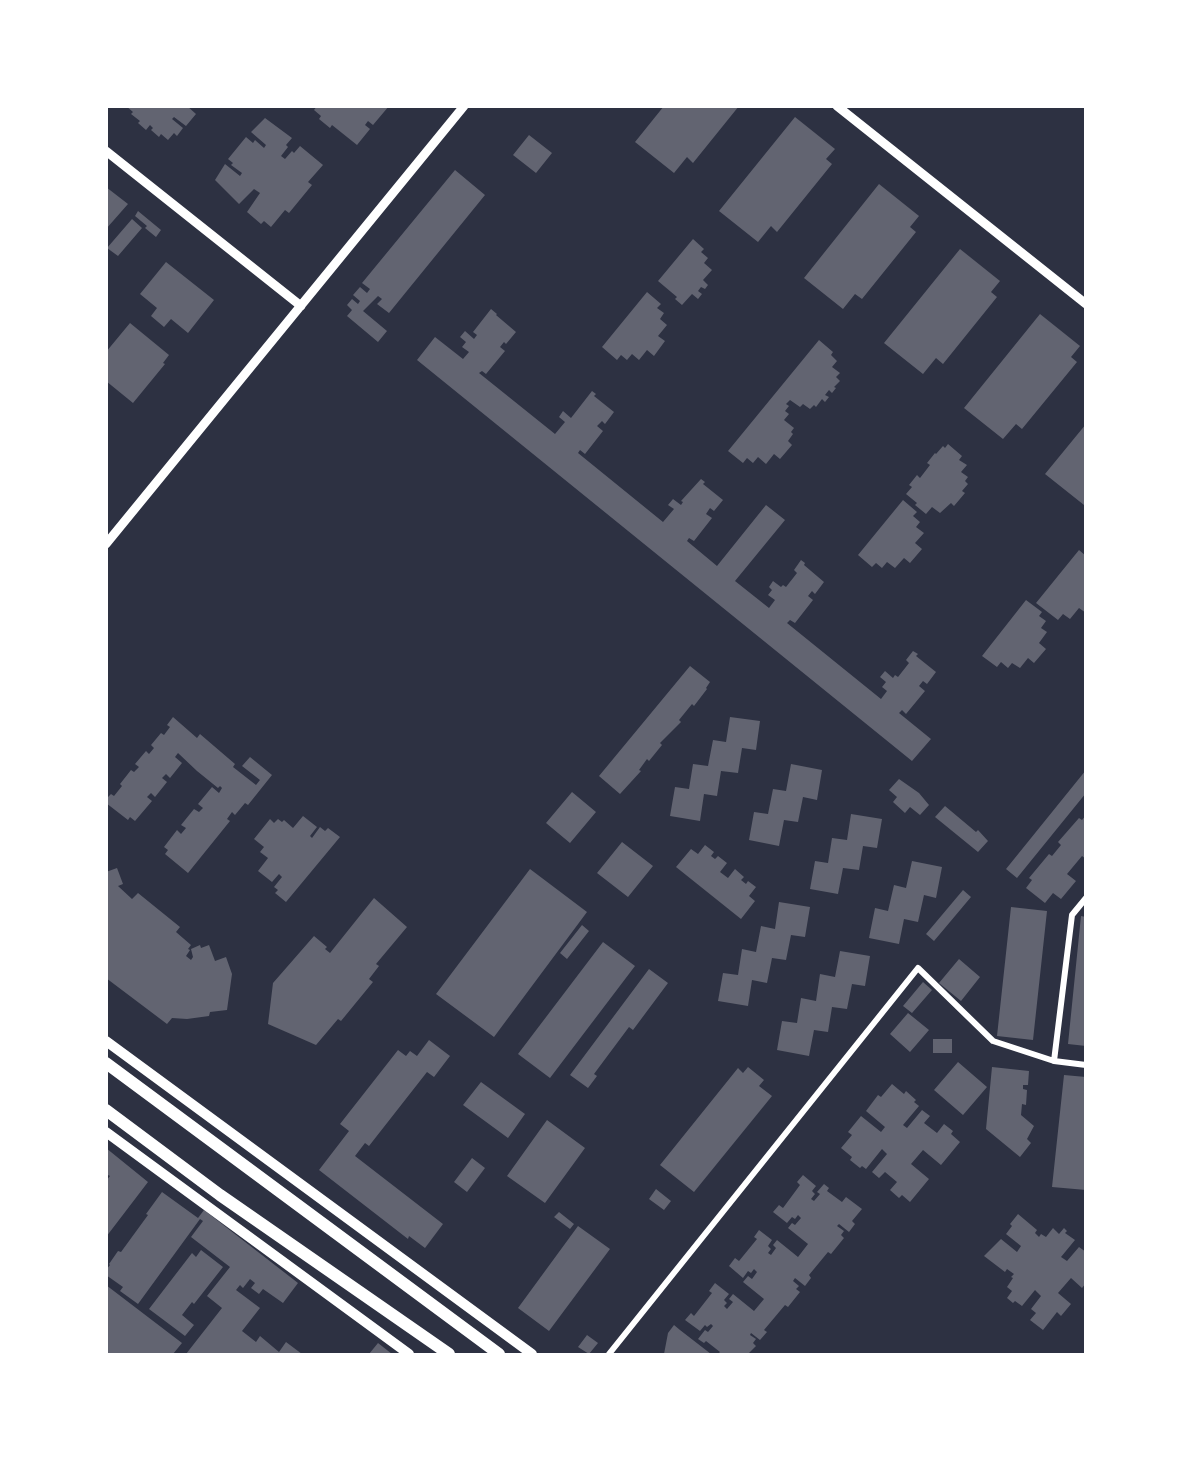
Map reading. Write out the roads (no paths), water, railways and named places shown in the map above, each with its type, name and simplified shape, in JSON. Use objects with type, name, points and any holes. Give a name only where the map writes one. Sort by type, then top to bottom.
[{"type":"highway","points":[[106,1063],[500,1354]]},
{"type":"highway","points":[[106,1110],[220,1195],[449,1354]]},
{"type":"main road","points":[[106,1041],[532,1354]]},
{"type":"main road","points":[[106,1132],[409,1354]]},
{"type":"street","points":[[106,544],[464,106]]},
{"type":"street","points":[[837,106],[1086,304]]},
{"type":"street","points":[[106,151],[301,306]]},
{"type":"street","points":[[1054,1061],[1072,915],[1086,898]]},
{"type":"street","points":[[609,1354],[918,968],[993,1041],[1054,1061],[1086,1065]]}]
